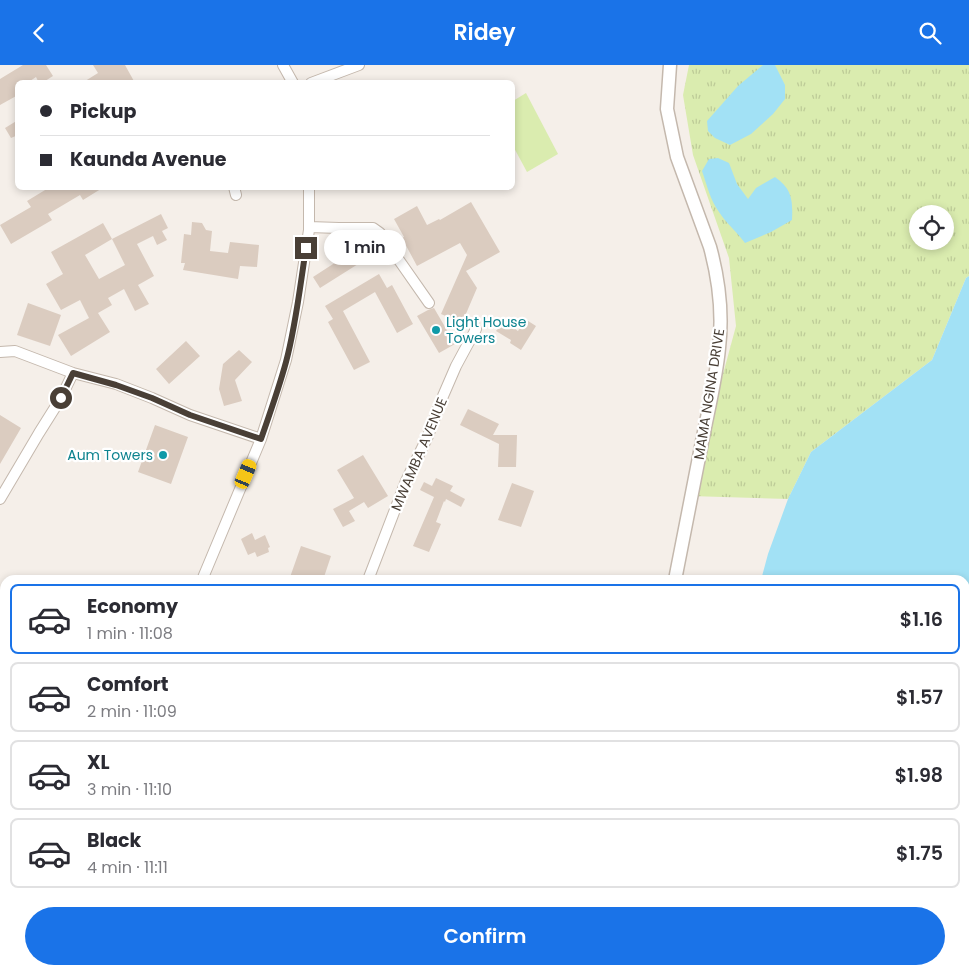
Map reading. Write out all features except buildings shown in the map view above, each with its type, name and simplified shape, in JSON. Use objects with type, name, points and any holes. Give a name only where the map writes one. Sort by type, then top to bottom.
[{"type":"street","points":[[283,65],[291,80]]},
{"type":"street","points":[[319,80],[359,65]]},
{"type":"street","name":"MAMA NGINA DRIVE","points":[[670,65],[666,109],[677,157],[710,247],[720,296],[721,328],[713,386],[676,575]]},
{"type":"street","points":[[204,575],[261,439],[286,360],[298,302],[309,227],[309,190]]},
{"type":"street","points":[[309,227],[373,228],[380,233],[429,303]]},
{"type":"street","name":"MWAMBA AVENUE","points":[[370,575],[406,481],[428,436],[442,396],[476,329]]},
{"type":"street","points":[[0,352],[15,351],[73,373],[116,385],[190,415],[261,439]]},
{"type":"street","points":[[0,499],[61,398],[73,373]]},
{"type":"green space","points":[[689,65],[969,65],[969,276],[966,278],[932,360],[811,452],[788,499],[690,496],[736,326],[729,258],[693,155],[683,95]]},
{"type":"green space","points":[[526,93],[558,154],[527,172],[515,150],[515,100]]},
{"type":"water","points":[[763,65],[775,65],[785,85],[785,99],[773,114],[751,134],[730,145],[715,138],[708,131],[707,121],[738,86]]},
{"type":"water","points":[[718,158],[729,163],[737,184],[748,199],[756,188],[775,177],[781,181],[792,201],[792,220],[771,232],[745,243],[713,203],[702,171],[709,159]]},
{"type":"water","points":[[969,276],[969,575],[762,575],[788,499],[811,452],[932,360],[966,278]]},
{"type":"place","name":"Light House Towers","points":[[436,330]]},
{"type":"place","name":"Aum Towers","points":[[163,455]]},
{"type":"route","points":[[61,398],[73,373],[116,385],[190,415],[261,439],[286,360],[298,302],[306,248]]}]
